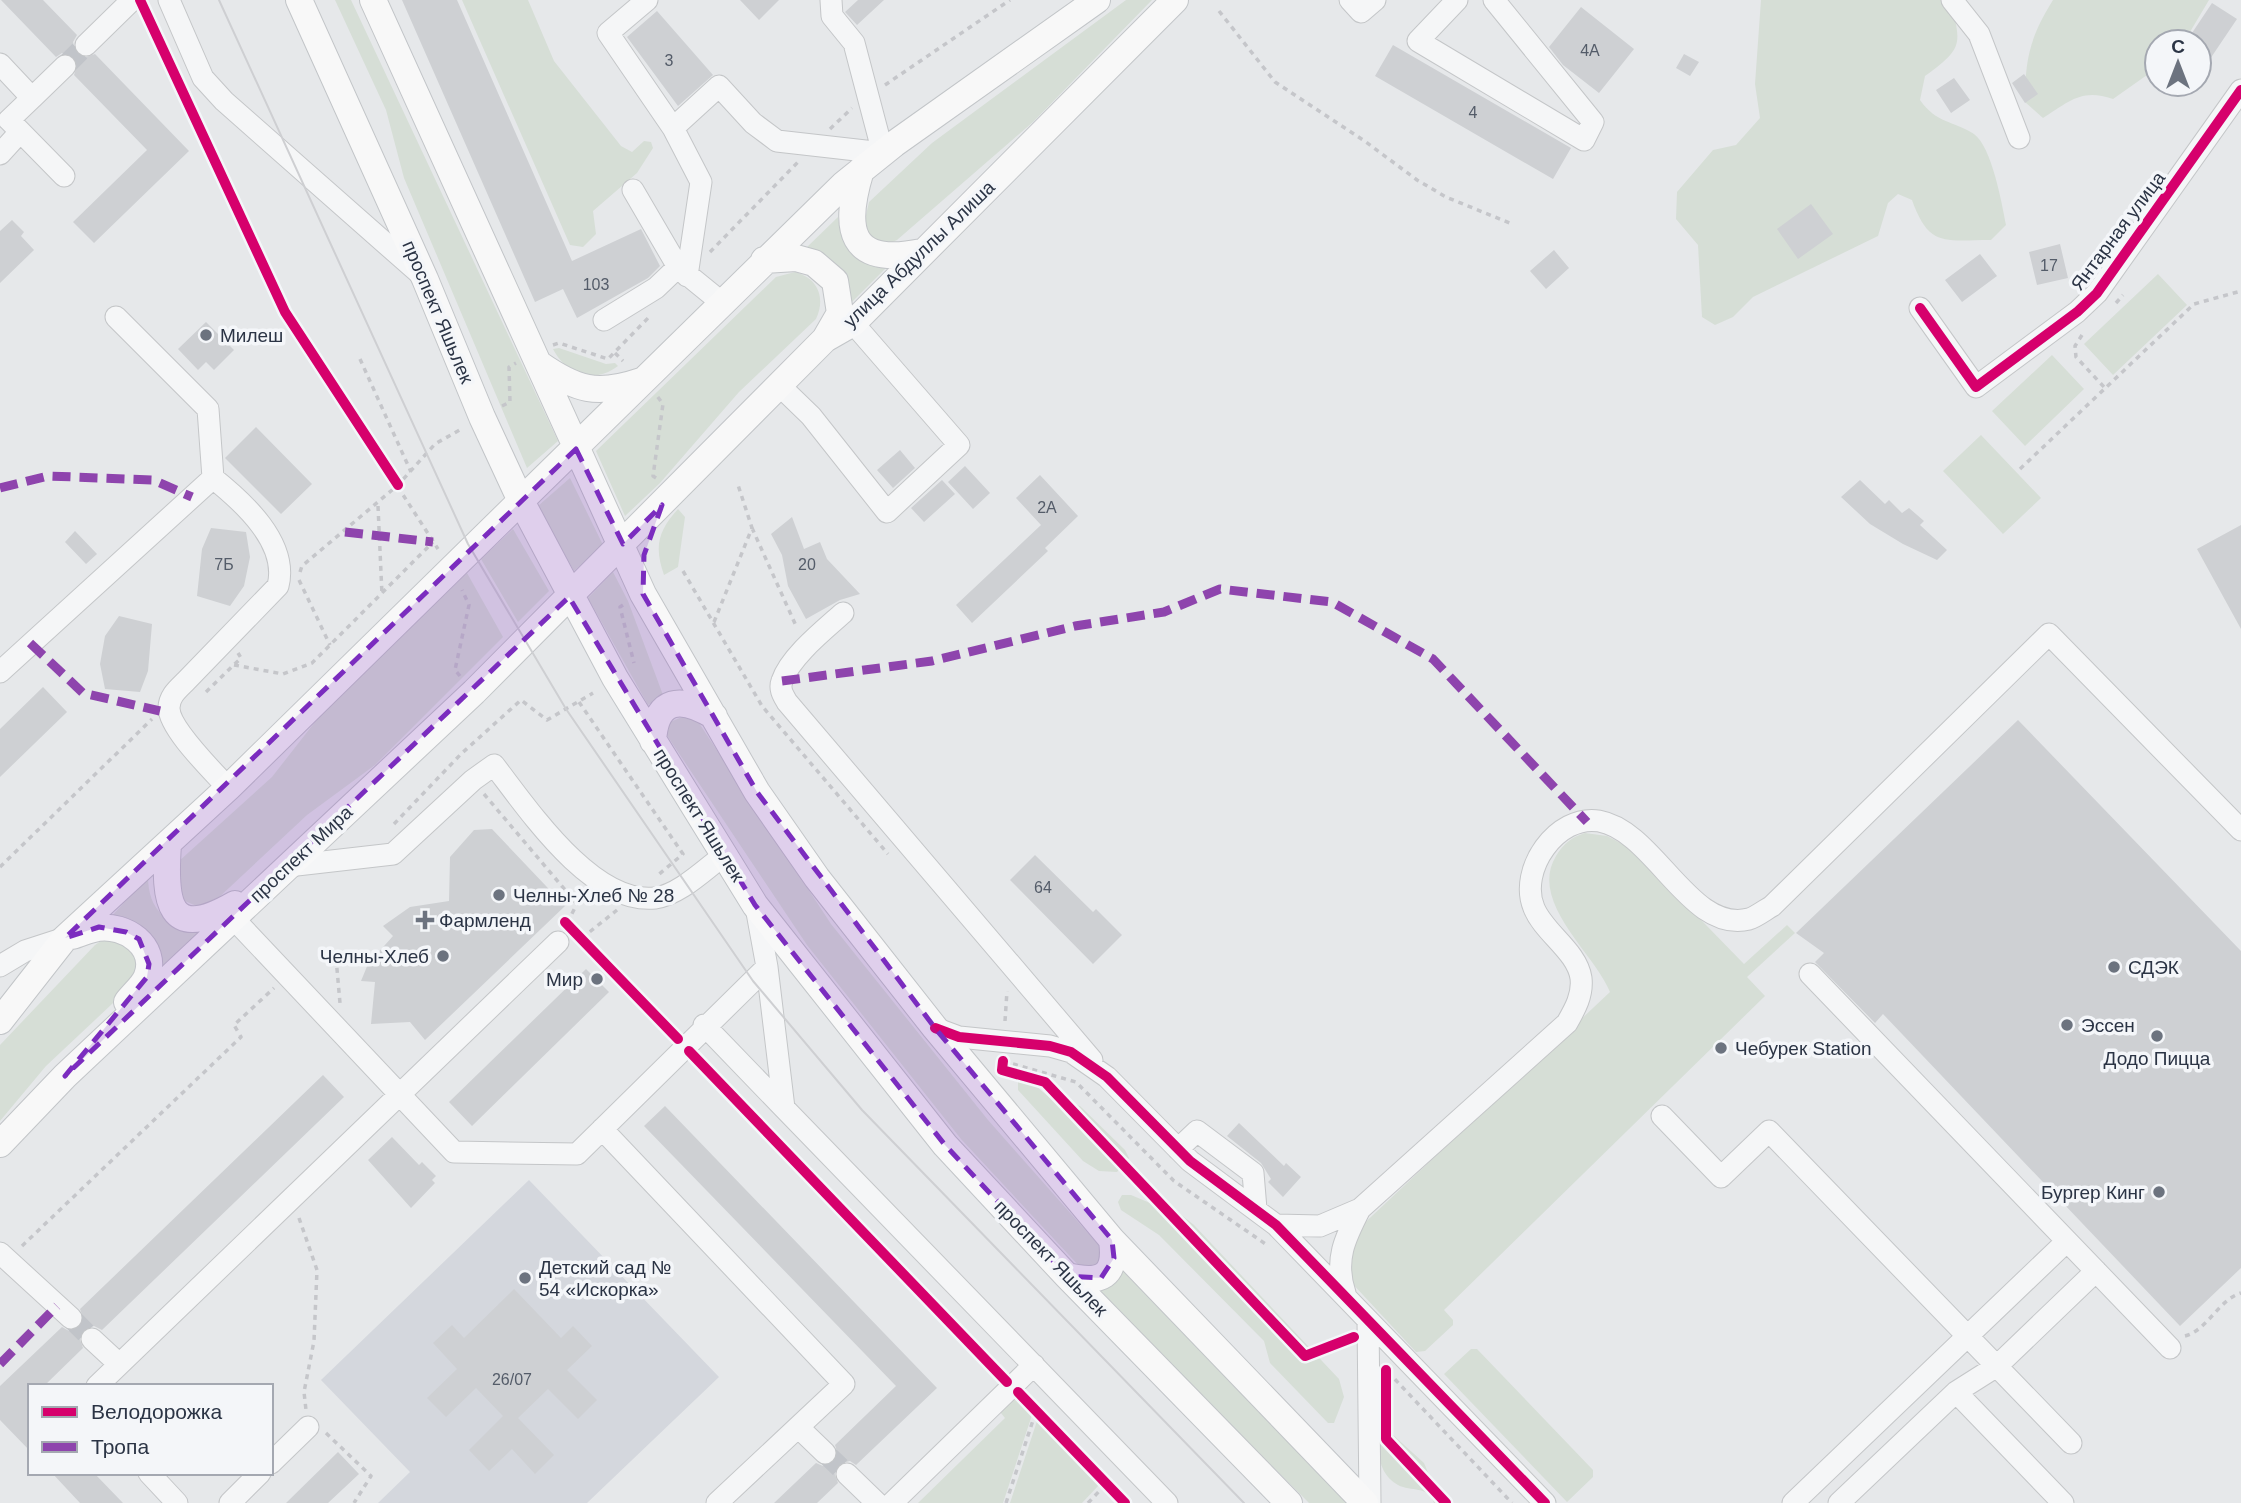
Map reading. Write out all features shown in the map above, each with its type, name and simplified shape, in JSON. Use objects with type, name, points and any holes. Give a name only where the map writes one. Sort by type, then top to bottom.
[{"type":"main road","points":[[373,0],[537,357],[576,449],[623,544],[636,598],[714,716],[757,792],[817,878],[935,1028],[1112,1240],[1368,1503]]},
{"type":"main road","points":[[0,1021],[65,938],[228,788],[520,501],[649,387],[721,302],[764,260],[861,170],[1097,0]]},
{"type":"main road","name":"улица Абдуллы Алиша","points":[[602,565],[623,544],[661,494],[780,386],[825,339],[853,323],[1175,0]]},
{"type":"main road","name":"проспект Яшьлек","points":[[300,1],[425,279],[520,501],[569,597],[653,741],[755,905],[945,1145],[1067,1276],[1289,1503]]},
{"type":"main road","points":[[861,170],[851,203],[851,222],[855,237],[866,248],[883,255],[922,252]]},
{"type":"main road","points":[[764,260],[796,258],[814,263],[835,281],[840,313],[825,339]]},
{"type":"main road","points":[[537,357],[562,380],[592,390],[649,387]]},
{"type":"main road","points":[[636,598],[644,555],[661,494]]},
{"type":"main road","name":"проспект Мира","points":[[0,1144],[65,1076],[408,755],[602,565]]},
{"type":"main road","points":[[653,741],[654,724],[667,707],[680,702],[692,704],[714,716]]},
{"type":"main road","points":[[168,845],[167,899],[175,910],[191,920],[207,920],[263,888]]},
{"type":"main road","points":[[65,938],[99,927],[126,932],[139,939],[149,964],[147,978],[65,1076]]},
{"type":"main road","points":[[1067,1276],[1085,1280],[1101,1278],[1111,1269],[1114,1258],[1112,1240]]},
{"type":"street","points":[[86,45],[132,0]]},
{"type":"street","points":[[169,0],[203,78],[224,101],[425,279]]},
{"type":"street","points":[[673,128],[719,86],[753,123],[777,141],[883,153],[854,43],[832,16],[831,0]]},
{"type":"street","points":[[1350,0],[1361,12],[1375,0]]},
{"type":"street","points":[[1457,0],[1418,41],[1584,140],[1593,122],[1494,0]]},
{"type":"street","points":[[1952,0],[1979,34],[2019,138]]},
{"type":"street","points":[[604,320],[682,271],[701,182],[673,128],[608,33],[647,1]]},
{"type":"street","points":[[0,64],[32,98]]},
{"type":"street","points":[[0,154],[10,121],[65,66]]},
{"type":"street","name":"Янтарная улица","points":[[1920,308],[1976,387],[2077,312],[2097,293],[2241,90]]},
{"type":"street","points":[[10,121],[64,176]]},
{"type":"street","points":[[633,190],[682,271],[721,302]]},
{"type":"street","points":[[116,317],[208,409],[213,478],[234,495],[264,529],[278,559],[278,586],[172,696],[170,704],[169,712],[179,731],[228,788]]},
{"type":"street","points":[[780,386],[811,416],[887,512],[960,445],[853,323]]},
{"type":"street","points":[[0,672],[213,478]]},
{"type":"street","points":[[842,612],[806,647],[782,681],[781,691],[787,702],[1107,1077],[1178,1149],[1276,1224],[1545,1503]]},
{"type":"street","points":[[1276,1224],[1320,1226],[1360,1209],[1567,1023],[1579,1001],[1581,977],[1569,954],[1533,907],[1530,881],[1539,854],[1555,836],[1574,825],[1596,821],[1613,825],[1630,834],[1702,908],[1723,919],[1749,919],[1772,906],[2049,634],[2241,830]]},
{"type":"street","points":[[288,866],[393,854],[472,780],[494,765],[545,830],[606,888],[632,897],[657,898],[685,884],[723,856]]},
{"type":"street","points":[[755,905],[767,967],[784,1108]]},
{"type":"street","points":[[233,918],[290,967],[343,1033],[454,1152],[576,1154],[704,1025],[767,967]]},
{"type":"street","points":[[0,965],[26,951],[65,938]]},
{"type":"street","points":[[99,1384],[558,942]]},
{"type":"street","points":[[1810,974],[2170,1348]]},
{"type":"street","points":[[1025,1044],[1040,1038],[1046,1031],[1049,1019],[1047,1006]]},
{"type":"street","points":[[704,1025],[1167,1503]]},
{"type":"street","points":[[935,1028],[959,1037],[1071,1052],[1107,1077]]},
{"type":"street","points":[[1662,1116],[1721,1177],[1769,1131],[2071,1443]]},
{"type":"street","points":[[602,1129],[844,1384],[717,1503]]},
{"type":"street","points":[[1345,1293],[1339,1261],[1342,1245],[1360,1209]]},
{"type":"street","points":[[1793,1503],[2067,1241]]},
{"type":"street","points":[[3,1257],[71,1318]]},
{"type":"street","points":[[1831,1467],[1846,1496],[1956,1392],[1997,1366],[2096,1271]]},
{"type":"street","points":[[1368,1320],[1368,1503]]},
{"type":"street","points":[[92,1339],[120,1364]]},
{"type":"street","points":[[892,1503],[1034,1365]]},
{"type":"street","points":[[1956,1392],[2063,1503]]},
{"type":"street","points":[[273,1461],[308,1427]]},
{"type":"street","points":[[798,1427],[825,1453]]},
{"type":"street","points":[[847,1474],[877,1503]]},
{"type":"street","points":[[151,1475],[177,1503]]},
{"type":"street","points":[[230,1503],[258,1475]]},
{"type":"path","points":[[140,0],[285,312],[438,550]]},
{"type":"path","points":[[682,271],[843,115],[1010,0]]},
{"type":"path","points":[[1219,11],[1275,82],[1366,142],[1417,180],[1446,197],[1512,224]]},
{"type":"path","points":[[2020,469],[2194,304],[2241,291]]},
{"type":"path","points":[[2114,304],[2123,295]]},
{"type":"path","points":[[500,407],[510,402],[509,367],[537,357],[559,343],[608,359],[651,314]]},
{"type":"path","points":[[2086,331],[2077,340],[2075,354],[2105,388]]},
{"type":"path","points":[[615,354],[622,361]]},
{"type":"path","points":[[360,359],[411,472]]},
{"type":"path","points":[[649,387],[663,404],[653,476],[661,494]]},
{"type":"path","points":[[398,485],[435,444],[463,428]]},
{"type":"path","points":[[738,485],[752,528],[806,647]]},
{"type":"path","points":[[378,504],[382,594]]},
{"type":"path","points":[[714,622],[752,528]]},
{"type":"path","points":[[234,665],[283,674],[312,663],[433,542]]},
{"type":"path","points":[[298,579],[330,645]]},
{"type":"path","points":[[458,582],[469,605],[456,670],[462,678]]},
{"type":"path","points":[[629,669],[635,664],[620,607],[636,598]]},
{"type":"path","points":[[388,830],[461,754],[521,700],[547,720],[593,693]]},
{"type":"path","points":[[579,702],[684,854],[582,939]]},
{"type":"path","points":[[472,780],[576,904],[565,922],[678,1039]]},
{"type":"path","points":[[336,958],[343,1033]]},
{"type":"path","points":[[3,1257],[241,1037],[234,1025],[290,967]]},
{"type":"path","points":[[689,1051],[1007,1381]]},
{"type":"path","points":[[1003,1061],[1002,1070],[1045,1082],[1054,1092]]},
{"type":"path","points":[[292,1196],[317,1270],[314,1341],[304,1392],[308,1427],[330,1434],[370,1476],[354,1503]]},
{"type":"path","points":[[2170,1348],[2180,1337],[2194,1333],[2232,1296],[2241,1293]]},
{"type":"path","points":[[1386,1384],[1387,1370]]},
{"type":"path","points":[[1018,1392],[1125,1503]]},
{"type":"path","points":[[1006,1503],[1036,1411]]},
{"type":"path","points":[[1088,1503],[1107,1484]]},
{"type":"highlighted area","points":[[576,449],[623,544],[662,505],[644,555],[643,594],[757,792],[935,1028],[1112,1240],[1114,1258],[1101,1278],[1067,1276],[945,1145],[755,905],[569,597],[65,1076],[147,977],[149,964],[139,939],[126,932],[99,927],[65,938]]},
{"type":"shaded area","points":[[335,0],[351,0],[558,441],[527,468],[404,178],[386,110]]},
{"type":"shaded area","points":[[462,0],[528,0],[554,61],[621,146],[632,152],[644,141],[651,142],[653,148],[637,173],[593,211],[596,234],[583,247],[570,245]]},
{"type":"shaded area","points":[[1126,0],[1152,0],[1033,122],[897,240],[888,244],[878,242],[868,235],[864,224],[869,202],[932,143]]},
{"type":"shaded area","points":[[1761,0],[1950,0],[1956,27],[1956,44],[1947,59],[1925,76],[1920,100],[1939,118],[1974,134],[1980,141],[1991,163],[2006,225],[1991,240],[1941,238],[1925,227],[1912,200],[1898,194],[1888,203],[1878,236],[1753,297],[1733,317],[1715,325],[1702,317],[1698,245],[1676,219],[1677,192],[1713,150],[1736,145],[1760,118],[1755,84]]},
{"type":"shaded area","points":[[2053,0],[2209,0],[2192,28],[2143,28],[2143,78],[2113,99],[2092,95],[2076,98],[2043,118],[2025,102],[2030,49]]},
{"type":"shaded area","points":[[838,217],[847,244],[859,256],[886,268],[852,302],[846,283],[837,268],[824,257],[805,249]]},
{"type":"shaded area","points":[[795,272],[809,279],[818,290],[820,304],[816,319],[739,392],[660,483],[625,516],[596,451],[776,277]]},
{"type":"shaded area","points":[[2158,274],[2187,305],[2113,375],[2084,344]]},
{"type":"shaded area","points":[[559,348],[618,366],[599,375],[581,374],[558,358],[553,349]]},
{"type":"shaded area","points":[[2052,355],[2084,389],[2025,446],[1992,411]]},
{"type":"shaded area","points":[[1981,435],[2041,498],[2003,534],[1943,471]]},
{"type":"shaded area","points":[[570,478],[603,545],[574,571],[538,506]]},
{"type":"shaded area","points":[[678,509],[685,517],[678,567],[664,575],[659,556],[660,540],[666,525]]},
{"type":"shaded area","points":[[513,529],[549,591],[518,622],[481,559]]},
{"type":"shaded area","points":[[613,572],[628,601],[663,695],[648,705],[588,598]]},
{"type":"shaded area","points":[[467,573],[503,637],[375,765],[307,815],[215,901],[199,907],[180,899],[178,862],[272,777],[322,713]]},
{"type":"shaded area","points":[[687,715],[699,723],[831,924],[988,1120],[1103,1250],[1102,1264],[1081,1268],[961,1139],[807,945],[666,734],[670,722]]},
{"type":"shaded area","points":[[1585,833],[1607,836],[1632,849],[1744,964],[1787,925],[1795,933],[1747,977],[1765,996],[1444,1310],[1453,1320],[1453,1325],[1425,1351],[1416,1352],[1350,1281],[1345,1256],[1356,1231],[1610,992],[1567,927],[1551,891],[1550,873],[1556,856],[1568,842]]},
{"type":"shaded area","points":[[148,876],[151,898],[162,914],[178,925],[199,933],[160,970],[148,932],[134,922],[111,917]]},
{"type":"shaded area","points":[[115,937],[135,952],[138,965],[129,988],[46,1066],[0,1121],[0,1045],[95,945],[104,939]]},
{"type":"shaded area","points":[[1018,1081],[1030,1081],[1050,1098],[1080,1106],[1125,1150],[1129,1158],[1117,1172],[1099,1171],[1083,1161],[1018,1090]]},
{"type":"shaded area","name":"Детский сад № 54 «Искорка»","points":[[529,1180],[719,1377],[587,1503],[378,1503],[410,1472],[321,1380]]},
{"type":"shaded area","points":[[1122,1195],[1169,1205],[1194,1225],[1339,1379],[1344,1397],[1334,1423],[1328,1423],[1270,1363],[1264,1341],[1159,1235],[1121,1210],[1118,1202]]},
{"type":"shaded area","points":[[1122,1267],[1349,1503],[1309,1503],[1098,1290]]},
{"type":"shaded area","points":[[1471,1349],[1477,1349],[1593,1470],[1593,1477],[1567,1502],[1444,1374]]},
{"type":"shaded area","points":[[1011,1393],[1032,1415],[1003,1503],[918,1503],[1005,1418],[996,1407]]},
{"type":"shaded area","points":[[1037,1421],[1099,1485],[1082,1503],[1010,1503]]},
{"type":"shaded area","points":[[1392,1434],[1424,1463],[1432,1482],[1453,1503],[1434,1503],[1423,1491],[1398,1485],[1387,1476],[1379,1457],[1380,1443],[1381,1436]]},
{"type":"building","points":[[1,0],[43,0],[77,35],[73,42],[76,54],[83,58],[95,54],[189,151],[94,243],[73,222],[147,150],[74,75],[78,63],[74,56],[62,53],[56,57]]},
{"type":"building","points":[[402,0],[457,0],[572,261],[641,229],[660,266],[648,278],[577,318],[563,289],[535,302]]},
{"type":"building","points":[[740,0],[779,0],[759,20]]},
{"type":"building","points":[[858,0],[884,0],[857,25],[845,12]]},
{"type":"building","points":[[2212,3],[2237,19],[2213,55],[2213,28],[2195,28]]},
{"type":"building","points":[[1581,7],[1634,49],[1599,93],[1563,65],[1549,47]]},
{"type":"building","points":[[657,11],[713,75],[678,106],[627,37]]},
{"type":"building","points":[[1393,45],[1571,148],[1553,179],[1375,76]]},
{"type":"building","points":[[1684,54],[1699,62],[1690,76],[1676,68]]},
{"type":"building","points":[[2024,74],[2038,94],[2025,103],[2012,83]]},
{"type":"building","points":[[1954,78],[1970,100],[1951,113],[1936,90]]},
{"type":"building","points":[[1811,204],[1833,234],[1798,259],[1777,229]]},
{"type":"building","points":[[12,220],[24,232],[21,236],[34,250],[0,283],[0,231]]},
{"type":"building","points":[[2060,244],[2068,278],[2037,285],[2029,252]]},
{"type":"building","points":[[1554,250],[1569,268],[1546,289],[1530,271]]},
{"type":"building","points":[[1980,254],[1997,276],[1962,302],[1945,280]]},
{"type":"building","name":"Милеш","points":[[206,322],[234,350],[214,370],[206,362],[198,370],[178,349]]},
{"type":"building","points":[[256,427],[312,484],[281,514],[225,458]]},
{"type":"building","points":[[900,450],[915,468],[893,488],[877,470]]},
{"type":"building","points":[[965,466],[990,493],[973,509],[948,482]]},
{"type":"building","points":[[1040,475],[1078,516],[1045,548],[1048,551],[972,623],[956,605],[1041,525],[1016,498]]},
{"type":"building","points":[[942,480],[955,494],[924,522],[911,508]]},
{"type":"building","points":[[1860,480],[1885,504],[1889,500],[1902,513],[1909,508],[1924,521],[1920,525],[1947,550],[1937,560],[1870,524],[1841,497]]},
{"type":"building","points":[[792,517],[804,549],[820,542],[827,559],[860,594],[840,600],[806,619],[788,586],[782,555],[771,534]]},
{"type":"building","points":[[2241,525],[2241,629],[2197,549]]},
{"type":"building","points":[[211,528],[246,532],[250,557],[244,586],[230,606],[197,596],[202,549]]},
{"type":"building","points":[[75,531],[97,554],[86,564],[65,542]]},
{"type":"building","points":[[119,616],[152,624],[148,671],[140,692],[105,689],[100,664],[105,636]]},
{"type":"building","points":[[43,687],[67,712],[0,777],[0,729]]},
{"type":"building","name":"Эссен","points":[[2018,720],[2241,951],[2241,1268],[2180,1326],[1883,1014],[1875,1023],[1815,962],[1824,953],[1796,933]]},
{"type":"building","name":"Челны-Хлеб","points":[[492,829],[565,906],[425,1040],[410,1022],[371,1024],[375,982],[361,981],[368,964],[393,936],[383,926],[410,907],[449,901],[450,857],[474,830]]},
{"type":"building","points":[[1035,855],[1093,912],[1096,909],[1122,935],[1093,964],[1010,880]]},
{"type":"building","points":[[586,969],[609,992],[472,1126],[449,1102]]},
{"type":"building","points":[[323,1075],[344,1097],[102,1330],[94,1326],[83,1330],[79,1337],[83,1348],[46,1384],[28,1384],[28,1449],[0,1420],[0,1386],[62,1327],[69,1331],[80,1327],[84,1320],[80,1309]]},
{"type":"building","points":[[665,1106],[937,1388],[856,1465],[850,1461],[838,1464],[834,1472],[838,1483],[817,1503],[774,1503],[816,1463],[823,1466],[834,1463],[838,1455],[835,1445],[896,1386],[644,1126]]},
{"type":"building","points":[[1239,1123],[1284,1166],[1286,1163],[1301,1177],[1283,1197],[1268,1182],[1271,1179],[1261,1163],[1227,1136]]},
{"type":"building","points":[[392,1137],[419,1165],[422,1162],[436,1176],[432,1180],[435,1183],[411,1208],[368,1160]]},
{"type":"building","points":[[514,1289],[561,1338],[573,1326],[592,1346],[567,1370],[597,1400],[578,1419],[548,1389],[518,1418],[554,1455],[535,1474],[512,1449],[489,1471],[469,1450],[503,1416],[476,1388],[446,1417],[427,1398],[457,1369],[433,1343],[452,1325],[464,1338]]},
{"type":"building","points":[[338,1452],[359,1474],[328,1503],[286,1503]]},
{"type":"building","points":[[54,1475],[96,1475],[123,1503],[80,1503]]},
{"type":"tunnel","points":[[65,66],[86,45]]},
{"type":"tunnel","points":[[71,1318],[92,1339]]},
{"type":"tunnel","points":[[825,1453],[847,1474]]},
{"type":"tram line","points":[[219,0],[468,544],[566,709],[753,981],[862,1110],[1244,1503]]},
{"type":"marked path","points":[[0,488],[48,476],[153,480],[192,497]]},
{"type":"marked path","points":[[345,532],[433,542]]},
{"type":"marked path","points":[[782,681],[932,661],[1075,626],[1164,612],[1220,589],[1332,602],[1433,659],[1587,822]]},
{"type":"marked path","points":[[30,643],[83,693],[160,711]]},
{"type":"marked path","points":[[0,1364],[57,1306]]},
{"type":"cycle path","points":[[140,0],[285,312],[398,485]]},
{"type":"cycle path","points":[[1920,308],[1976,387],[2077,312],[2097,293],[2241,90]]},
{"type":"cycle path","points":[[565,922],[678,1039]]},
{"type":"cycle path","points":[[935,1028],[959,1037],[1050,1046],[1071,1052],[1107,1077],[1190,1161],[1276,1225],[1545,1503]]},
{"type":"cycle path","points":[[689,1051],[1007,1382]]},
{"type":"cycle path","points":[[1003,1061],[1002,1070],[1045,1082],[1305,1356],[1354,1337]]},
{"type":"cycle path","points":[[1386,1370],[1386,1439],[1446,1503]]},
{"type":"cycle path","points":[[1018,1392],[1125,1503]]},
{"type":"place","name":"Милеш","points":[[206,335]]},
{"type":"place","name":"Челны-Хлеб № 28","points":[[499,895]]},
{"type":"place","name":"Фармленд","points":[[425,920]]},
{"type":"place","name":"Челны-Хлеб","points":[[443,956]]},
{"type":"place","name":"СДЭК","points":[[2114,967]]},
{"type":"place","name":"Мир","points":[[597,979]]},
{"type":"place","name":"Эссен","points":[[2067,1025]]},
{"type":"place","name":"Додо Пицца","points":[[2157,1036]]},
{"type":"place","name":"Чебурек Station","points":[[1721,1048]]},
{"type":"place","name":"Бургер Кинг","points":[[2159,1192]]},
{"type":"place","name":"Детский сад № 54 «Искорка»","points":[[525,1278]]}]
